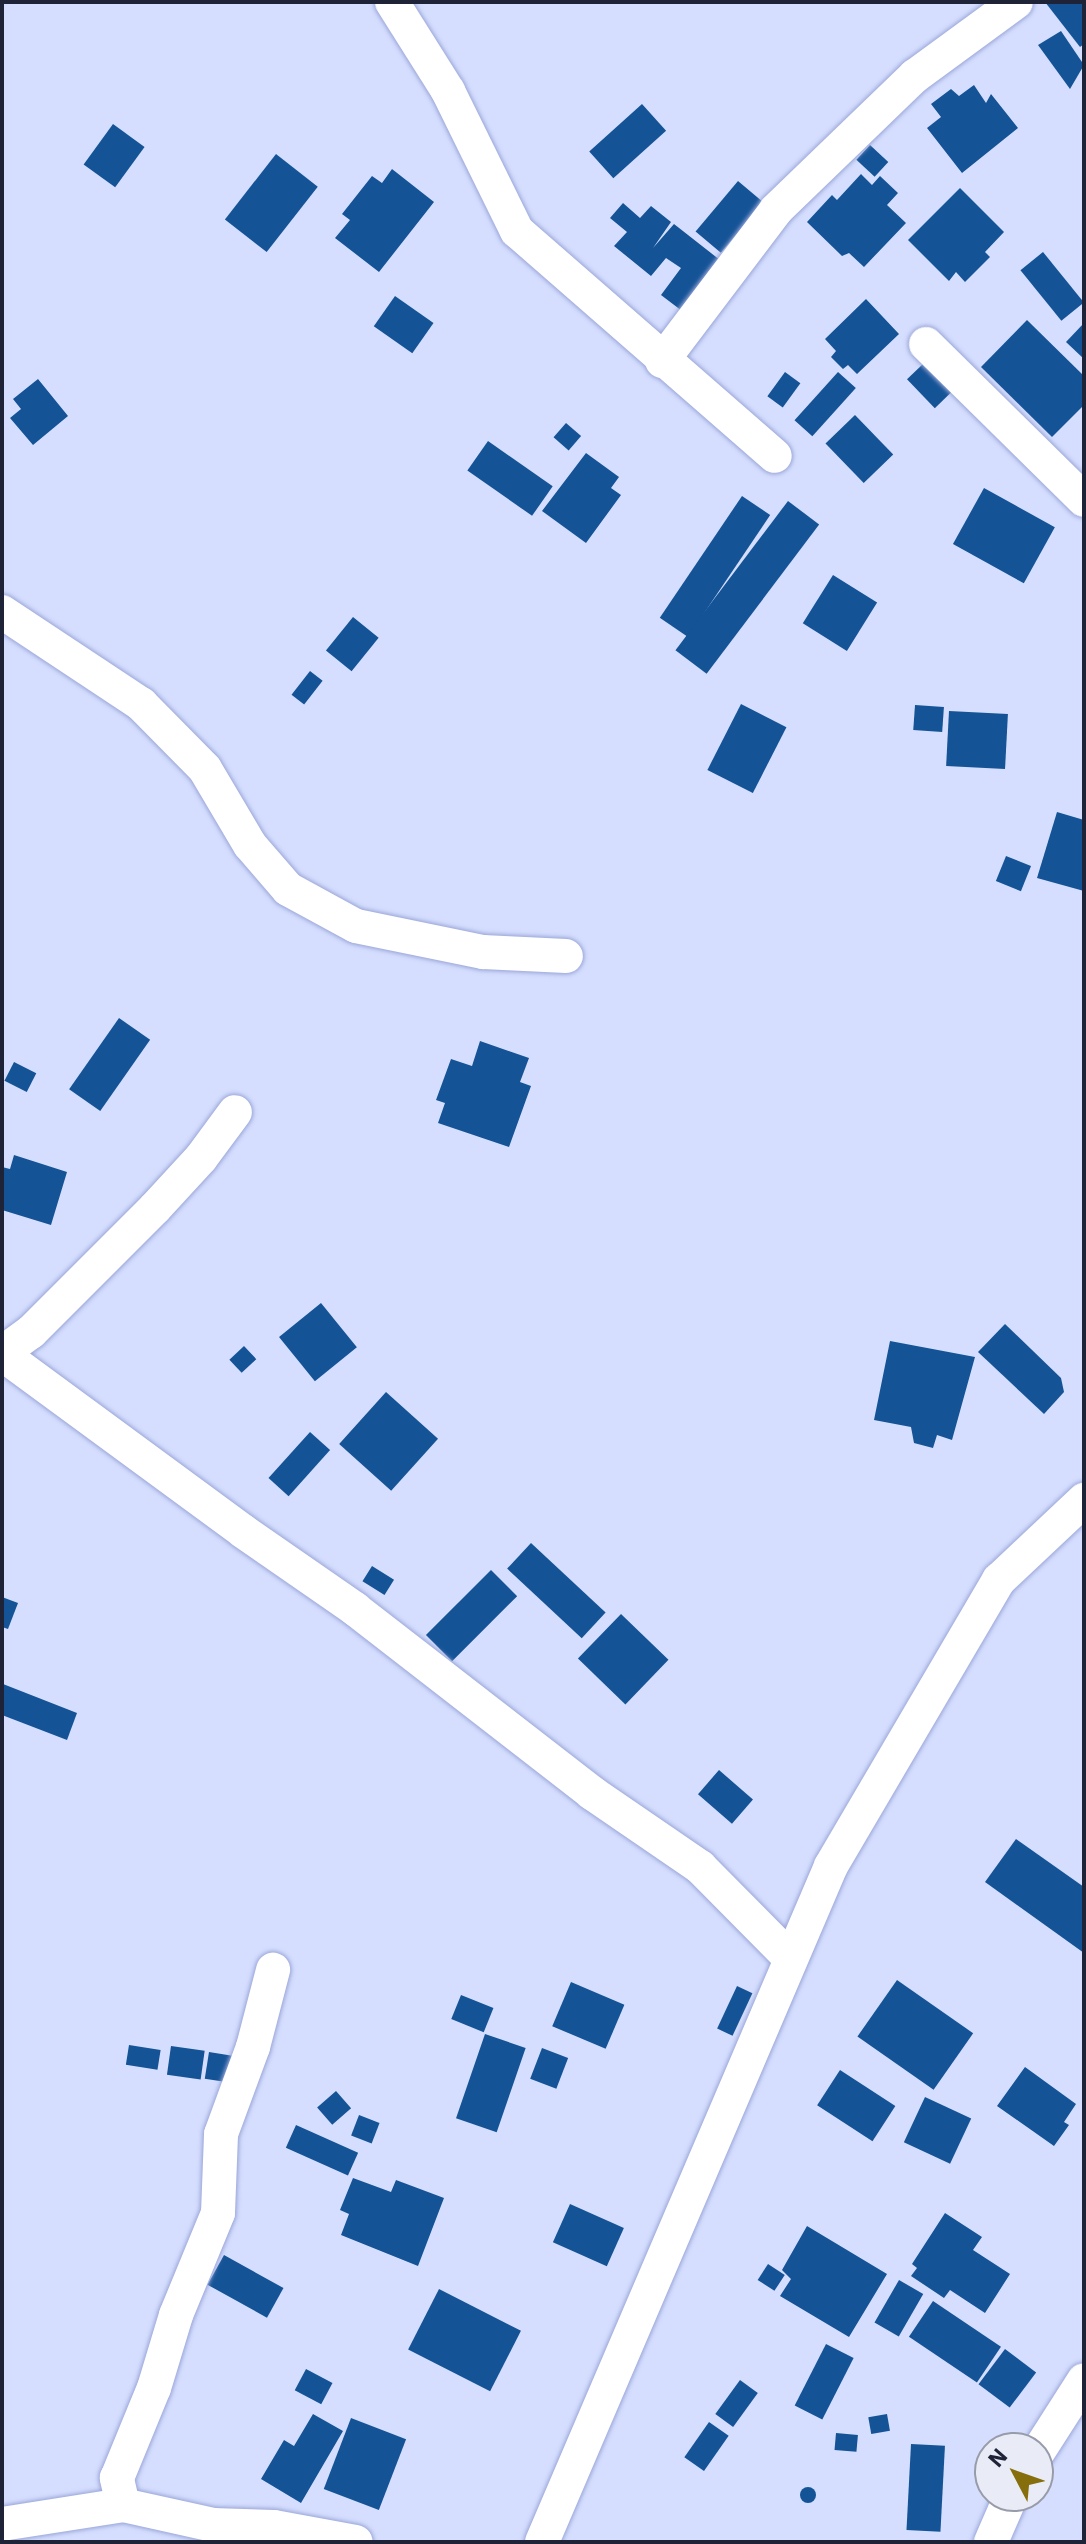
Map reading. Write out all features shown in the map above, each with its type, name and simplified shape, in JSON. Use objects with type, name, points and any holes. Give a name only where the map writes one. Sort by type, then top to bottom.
[{"type":"street","points":[[392,2],[448,91],[517,231],[662,361],[775,456]]},
{"type":"street","points":[[662,361],[776,210],[915,76],[1016,2]]},
{"type":"street","points":[[926,344],[1084,500]]},
{"type":"street","points":[[2,612],[141,704],[205,769],[250,845],[288,889],[356,926],[483,952],[566,956]]},
{"type":"street","points":[[235,1112],[201,1158],[155,1208],[31,1332],[2,1353],[366,1617],[592,1793],[700,1867],[791,1959]]},
{"type":"street","points":[[542,2542],[831,1866],[999,1580],[1084,1500]]},
{"type":"street","points":[[123,2505],[117,2478],[154,2388],[176,2315],[218,2213],[221,2134],[253,2047],[273,1970]]},
{"type":"street","points":[[1051,2432],[1084,2380]]},
{"type":"street","points":[[2,2524],[32,2530],[123,2505],[203,2534],[274,2527],[356,2542]]},
{"type":"street","points":[[991,2542],[1004,2512]]},
{"type":"building","points":[[1045,2],[1084,2],[1084,44],[1080,47]]},
{"type":"building","points":[[1061,31],[1084,65],[1070,89],[1038,45]]},
{"type":"building","points":[[974,85],[986,103],[991,94],[1018,128],[962,173],[927,128],[941,117],[931,104],[951,89],[959,96]]},
{"type":"building","points":[[642,104],[666,131],[613,178],[589,152]]},
{"type":"building","points":[[113,124],[145,147],[115,187],[84,164]]},
{"type":"building","points":[[870,145],[888,162],[875,177],[856,160]]},
{"type":"building","points":[[276,154],[318,187],[267,252],[225,219]]},
{"type":"building","points":[[392,169],[434,202],[379,272],[335,238],[350,220],[342,214],[372,176],[382,183]]},
{"type":"building","points":[[861,174],[872,185],[880,176],[898,193],[887,205],[906,223],[864,267],[849,253],[842,256],[807,222],[832,195],[837,200]]},
{"type":"building","points":[[738,181],[763,202],[721,253],[696,232]]},
{"type":"building","points":[[960,188],[1004,232],[985,252],[990,257],[965,282],[956,272],[949,281],[908,240]]},
{"type":"building","points":[[623,203],[640,218],[651,206],[671,222],[653,248],[674,224],[725,264],[686,314],[661,295],[681,268],[666,258],[651,276],[614,246],[627,232],[610,218]]},
{"type":"building","points":[[1043,252],[1084,303],[1061,321],[1020,270]]},
{"type":"building","points":[[395,296],[434,323],[412,353],[374,326]]},
{"type":"building","points":[[866,299],[899,334],[857,374],[848,365],[843,369],[831,357],[836,351],[825,339]]},
{"type":"building","points":[[1027,320],[1084,376],[1084,405],[1052,437],[981,367]]},
{"type":"building","points":[[1084,323],[1084,359],[1066,342]]},
{"type":"building","points":[[925,362],[953,391],[935,408],[907,379]]},
{"type":"building","points":[[785,372],[800,383],[783,407],[767,396]]},
{"type":"building","points":[[838,372],[856,388],[812,436],[795,420]]},
{"type":"building","points":[[38,379],[68,416],[33,445],[10,418],[21,409],[13,399]]},
{"type":"building","points":[[855,415],[893,455],[864,483],[826,443]]},
{"type":"building","points":[[566,423],[581,436],[569,450],[554,437]]},
{"type":"building","points":[[488,441],[553,486],[532,516],[467,470]]},
{"type":"building","points":[[586,453],[619,477],[611,488],[621,495],[586,543],[542,511]]},
{"type":"building","points":[[984,488],[1055,527],[1024,583],[953,544]]},
{"type":"building","points":[[742,496],[770,515],[688,637],[660,618]]},
{"type":"building","points":[[788,501],[819,524],[707,674],[675,650]]},
{"type":"building","points":[[833,575],[877,603],[847,651],[803,623]]},
{"type":"building","points":[[353,617],[379,638],[352,671],[326,650]]},
{"type":"building","points":[[310,671],[323,681],[304,704],[292,695]]},
{"type":"building","points":[[741,704],[786,727],[753,793],[707,770]]},
{"type":"building","points":[[915,705],[944,707],[942,732],[913,730]]},
{"type":"building","points":[[949,711],[1008,714],[1005,769],[946,766]]},
{"type":"building","points":[[1057,812],[1084,820],[1084,891],[1037,878]]},
{"type":"building","points":[[1006,856],[1031,866],[1021,891],[996,881]]},
{"type":"building","points":[[119,1018],[150,1040],[100,1111],[69,1089]]},
{"type":"building","points":[[480,1041],[529,1058],[520,1082],[531,1086],[509,1147],[438,1123],[445,1103],[436,1100],[451,1059],[472,1066]]},
{"type":"building","points":[[14,1062],[36,1073],[27,1092],[4,1081]]},
{"type":"building","points":[[14,1155],[67,1172],[51,1225],[2,1210],[2,1167],[10,1169]]},
{"type":"building","points":[[321,1303],[357,1347],[315,1381],[279,1337]]},
{"type":"building","points":[[1005,1324],[1061,1378],[1064,1392],[1044,1414],[978,1352]]},
{"type":"building","points":[[890,1341],[975,1357],[952,1440],[937,1435],[933,1448],[914,1443],[911,1427],[874,1420]]},
{"type":"building","points":[[244,1346],[256,1359],[242,1373],[229,1360]]},
{"type":"building","points":[[386,1392],[438,1439],[391,1491],[339,1444]]},
{"type":"building","points":[[310,1432],[330,1450],[289,1496],[269,1478]]},
{"type":"building","points":[[531,1543],[606,1613],[582,1638],[507,1569]]},
{"type":"building","points":[[372,1566],[394,1580],[385,1595],[362,1581]]},
{"type":"building","points":[[491,1570],[517,1596],[452,1661],[426,1635]]},
{"type":"building","points":[[2,1597],[18,1603],[8,1629],[2,1627]]},
{"type":"building","points":[[621,1614],[668,1660],[625,1704],[578,1659]]},
{"type":"building","points":[[3,1684],[77,1713],[67,1740],[2,1715]]},
{"type":"building","points":[[719,1770],[753,1800],[732,1824],[698,1794]]},
{"type":"building","points":[[1016,1839],[1084,1887],[1084,1953],[985,1882]]},
{"type":"building","points":[[897,1980],[973,2033],[934,2090],[857,2037]]},
{"type":"building","points":[[571,1982],[624,2005],[606,2049],[552,2026]]},
{"type":"building","points":[[737,1986],[752,1993],[733,2036],[717,2029]]},
{"type":"building","points":[[461,1995],[493,2008],[484,2032],[451,2019]]},
{"type":"building","points":[[485,2034],[526,2048],[497,2132],[456,2118]]},
{"type":"building","points":[[129,2045],[161,2050],[157,2070],[126,2065]]},
{"type":"building","points":[[171,2046],[205,2051],[201,2079],[167,2075]]},
{"type":"building","points":[[542,2048],[568,2058],[556,2089],[530,2079]]},
{"type":"building","points":[[209,2052],[234,2056],[229,2083],[205,2079]]},
{"type":"building","points":[[1025,2067],[1076,2104],[1064,2122],[1069,2125],[1054,2146],[997,2106]]},
{"type":"building","points":[[840,2070],[895,2106],[872,2141],[817,2105]]},
{"type":"building","points":[[336,2091],[351,2108],[332,2125],[317,2107]]},
{"type":"building","points":[[925,2097],[971,2119],[950,2164],[904,2142]]},
{"type":"building","points":[[359,2115],[380,2123],[372,2143],[351,2136]]},
{"type":"building","points":[[296,2125],[358,2153],[348,2175],[286,2148]]},
{"type":"building","points":[[353,2178],[391,2192],[396,2180],[444,2198],[418,2266],[341,2235],[349,2214],[340,2210]]},
{"type":"building","points":[[570,2204],[624,2228],[607,2266],[553,2242]]},
{"type":"building","points":[[945,2213],[982,2237],[973,2250],[1010,2274],[985,2313],[950,2290],[944,2298],[911,2276],[917,2268],[912,2264]]},
{"type":"building","points":[[807,2226],[887,2274],[849,2337],[780,2296],[791,2279],[782,2270]]},
{"type":"building","points":[[224,2255],[283,2288],[267,2318],[208,2285]]},
{"type":"building","points":[[768,2264],[785,2275],[774,2291],[758,2280]]},
{"type":"building","points":[[899,2280],[923,2294],[899,2336],[875,2322]]},
{"type":"building","points":[[439,2289],[521,2331],[490,2391],[408,2350]]},
{"type":"building","points":[[933,2301],[1001,2347],[977,2383],[909,2337]]},
{"type":"building","points":[[826,2344],[854,2358],[822,2420],[795,2405]]},
{"type":"building","points":[[1005,2349],[1036,2372],[1010,2408],[979,2384]]},
{"type":"building","points":[[306,2369],[332,2383],[321,2404],[295,2390]]},
{"type":"building","points":[[740,2380],[758,2393],[733,2427],[715,2414]]},
{"type":"building","points":[[313,2414],[343,2431],[301,2503],[261,2479],[284,2440],[294,2446]]},
{"type":"building","points":[[887,2414],[890,2431],[871,2434],[868,2417]]},
{"type":"building","points":[[351,2418],[406,2439],[379,2510],[324,2489]]},
{"type":"building","points":[[709,2422],[729,2436],[704,2471],[684,2457]]},
{"type":"building","points":[[836,2433],[858,2435],[856,2452],[835,2450]]},
{"type":"building","points":[[911,2444],[945,2446],[940,2532],[906,2530]]},
{"type":"building","points":[[808,2487],[816,2495],[808,2503],[800,2495]]}]
